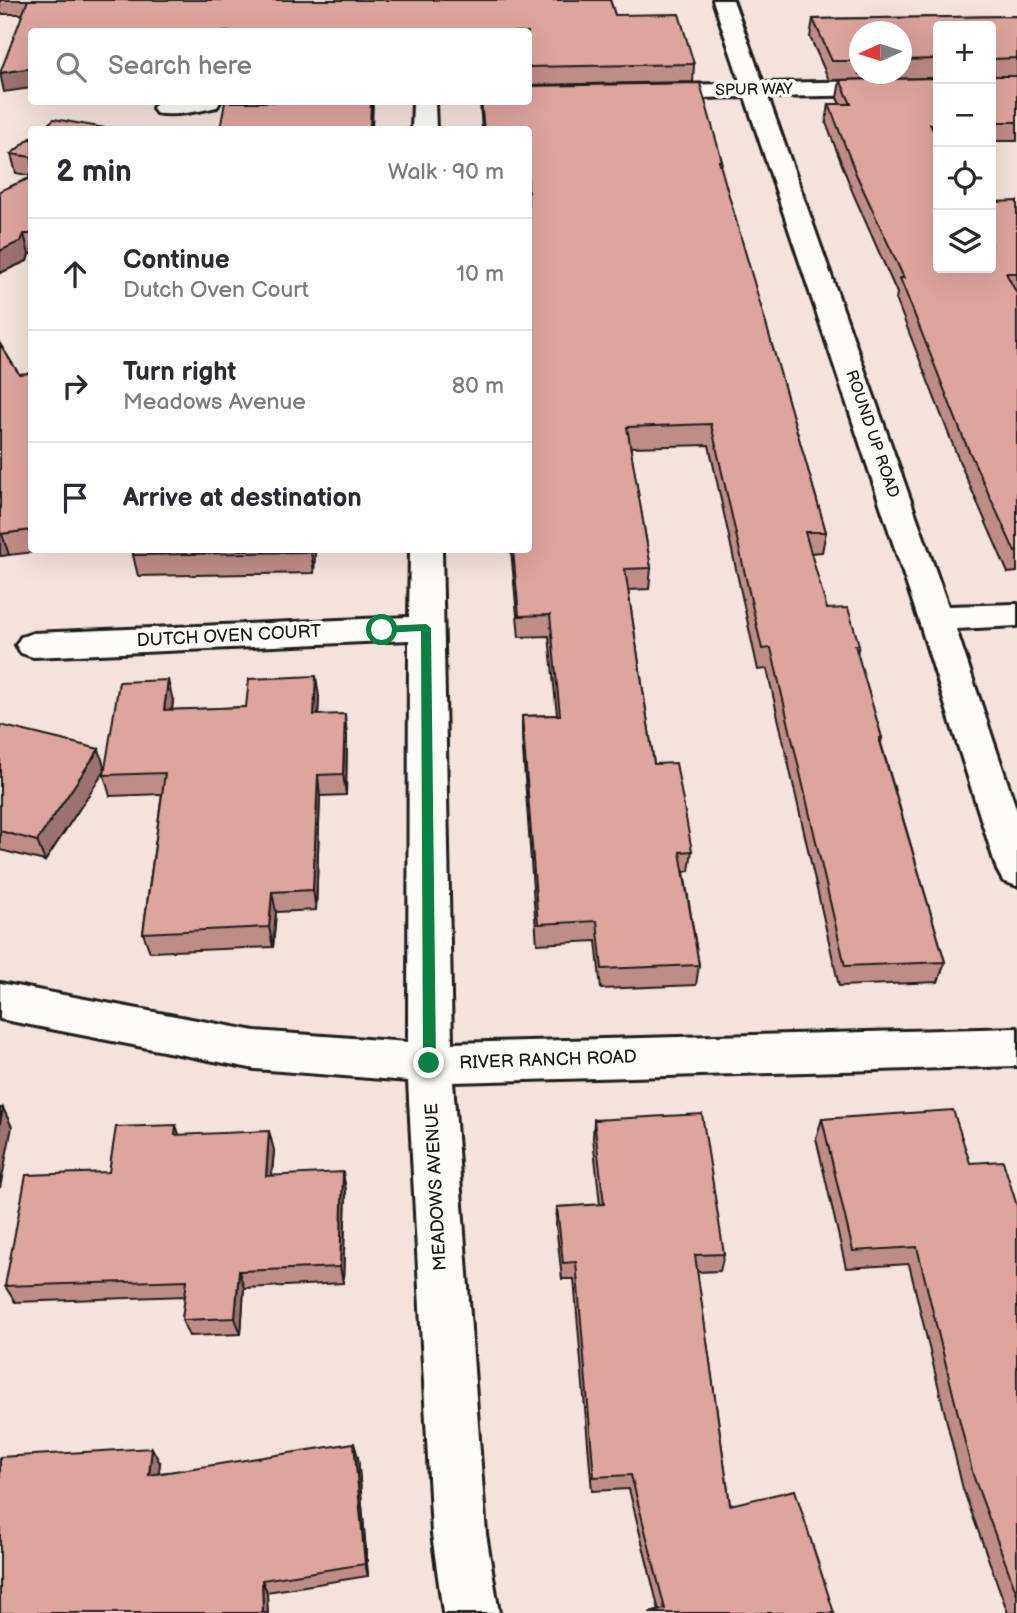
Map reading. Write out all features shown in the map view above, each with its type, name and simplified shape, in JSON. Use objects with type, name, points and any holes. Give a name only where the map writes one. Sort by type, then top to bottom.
[{"type":"street","name":"ROUND UP ROAD","points":[[723,0],[935,618],[1017,870]]},
{"type":"street","name":"SPUR WAY","points":[[624,93],[933,87]]},
{"type":"street","points":[[164,108],[186,105]]},
{"type":"street","points":[[424,105],[424,126]]},
{"type":"street","name":"MEADOWS AVENUE","points":[[426,553],[429,1063],[459,1534],[471,1613]]},
{"type":"street","points":[[935,618],[1017,615]]},
{"type":"street","name":"DUTCH OVEN COURT","points":[[33,645],[426,628]]},
{"type":"street","name":"RIVER RANCH ROAD","points":[[0,1001],[255,1050],[429,1063],[1017,1047]]},
{"type":"building","points":[[28,0],[610,0],[615,15],[679,14],[694,64],[532,67],[532,28],[28,28],[28,69],[0,73]]},
{"type":"building","points":[[1017,16],[1017,58],[996,59],[996,21],[933,21],[933,59],[912,60],[912,21],[849,21],[849,61],[832,61],[813,19]]},
{"type":"building","points":[[996,76],[1017,76],[1017,122],[996,122]]},
{"type":"building","points":[[933,78],[933,124],[930,124],[933,130],[933,273],[996,273],[996,202],[1017,201],[1017,273],[1006,273],[1017,294],[1017,552],[965,442],[900,278],[904,278],[856,174],[829,104],[851,104],[840,80],[849,80],[849,84],[912,84],[912,79]]},
{"type":"building","points":[[700,83],[722,161],[719,161],[826,532],[805,532],[827,609],[848,608],[859,645],[855,645],[882,738],[879,738],[945,962],[845,966],[771,648],[762,649],[711,424],[627,427],[651,568],[625,569],[654,764],[676,763],[692,851],[680,852],[699,965],[602,969],[597,921],[538,924],[522,716],[560,715],[550,615],[519,616],[513,553],[532,553],[532,126],[484,126],[481,105],[532,105],[532,86]]},
{"type":"building","points":[[224,105],[371,105],[370,126],[221,126]]},
{"type":"building","points":[[54,119],[93,126],[46,126]]},
{"type":"building","points":[[28,140],[28,156],[11,154]]},
{"type":"building","points":[[28,179],[28,234],[24,234],[21,241],[0,251],[0,191]]},
{"type":"building","points":[[0,344],[19,374],[28,373],[28,530],[0,534]]},
{"type":"building","points":[[133,553],[252,553],[133,555]]},
{"type":"building","points":[[316,676],[314,715],[345,714],[343,774],[318,775],[313,890],[272,892],[269,927],[143,933],[165,773],[104,775],[119,682],[168,680],[164,710],[246,707],[249,679]]},
{"type":"building","points":[[0,725],[99,749],[37,841],[0,831]]},
{"type":"building","points":[[953,1110],[970,1163],[1003,1161],[1017,1206],[1017,1594],[973,1475],[917,1247],[853,1251],[822,1119]]},
{"type":"building","points":[[702,1114],[724,1254],[695,1255],[730,1505],[795,1490],[834,1613],[649,1613],[665,1609],[631,1475],[594,1477],[576,1262],[563,1263],[557,1207],[604,1204],[594,1120]]},
{"type":"building","points":[[176,1125],[175,1135],[269,1131],[266,1176],[343,1172],[340,1267],[239,1271],[235,1318],[182,1320],[187,1280],[5,1286],[26,1175],[109,1172],[116,1127]]},
{"type":"building","points":[[354,1443],[365,1564],[262,1580],[263,1613],[0,1613],[0,1457],[152,1448],[149,1475]]},
{"type":"route","points":[[382,630],[426,628],[429,1063]]}]
